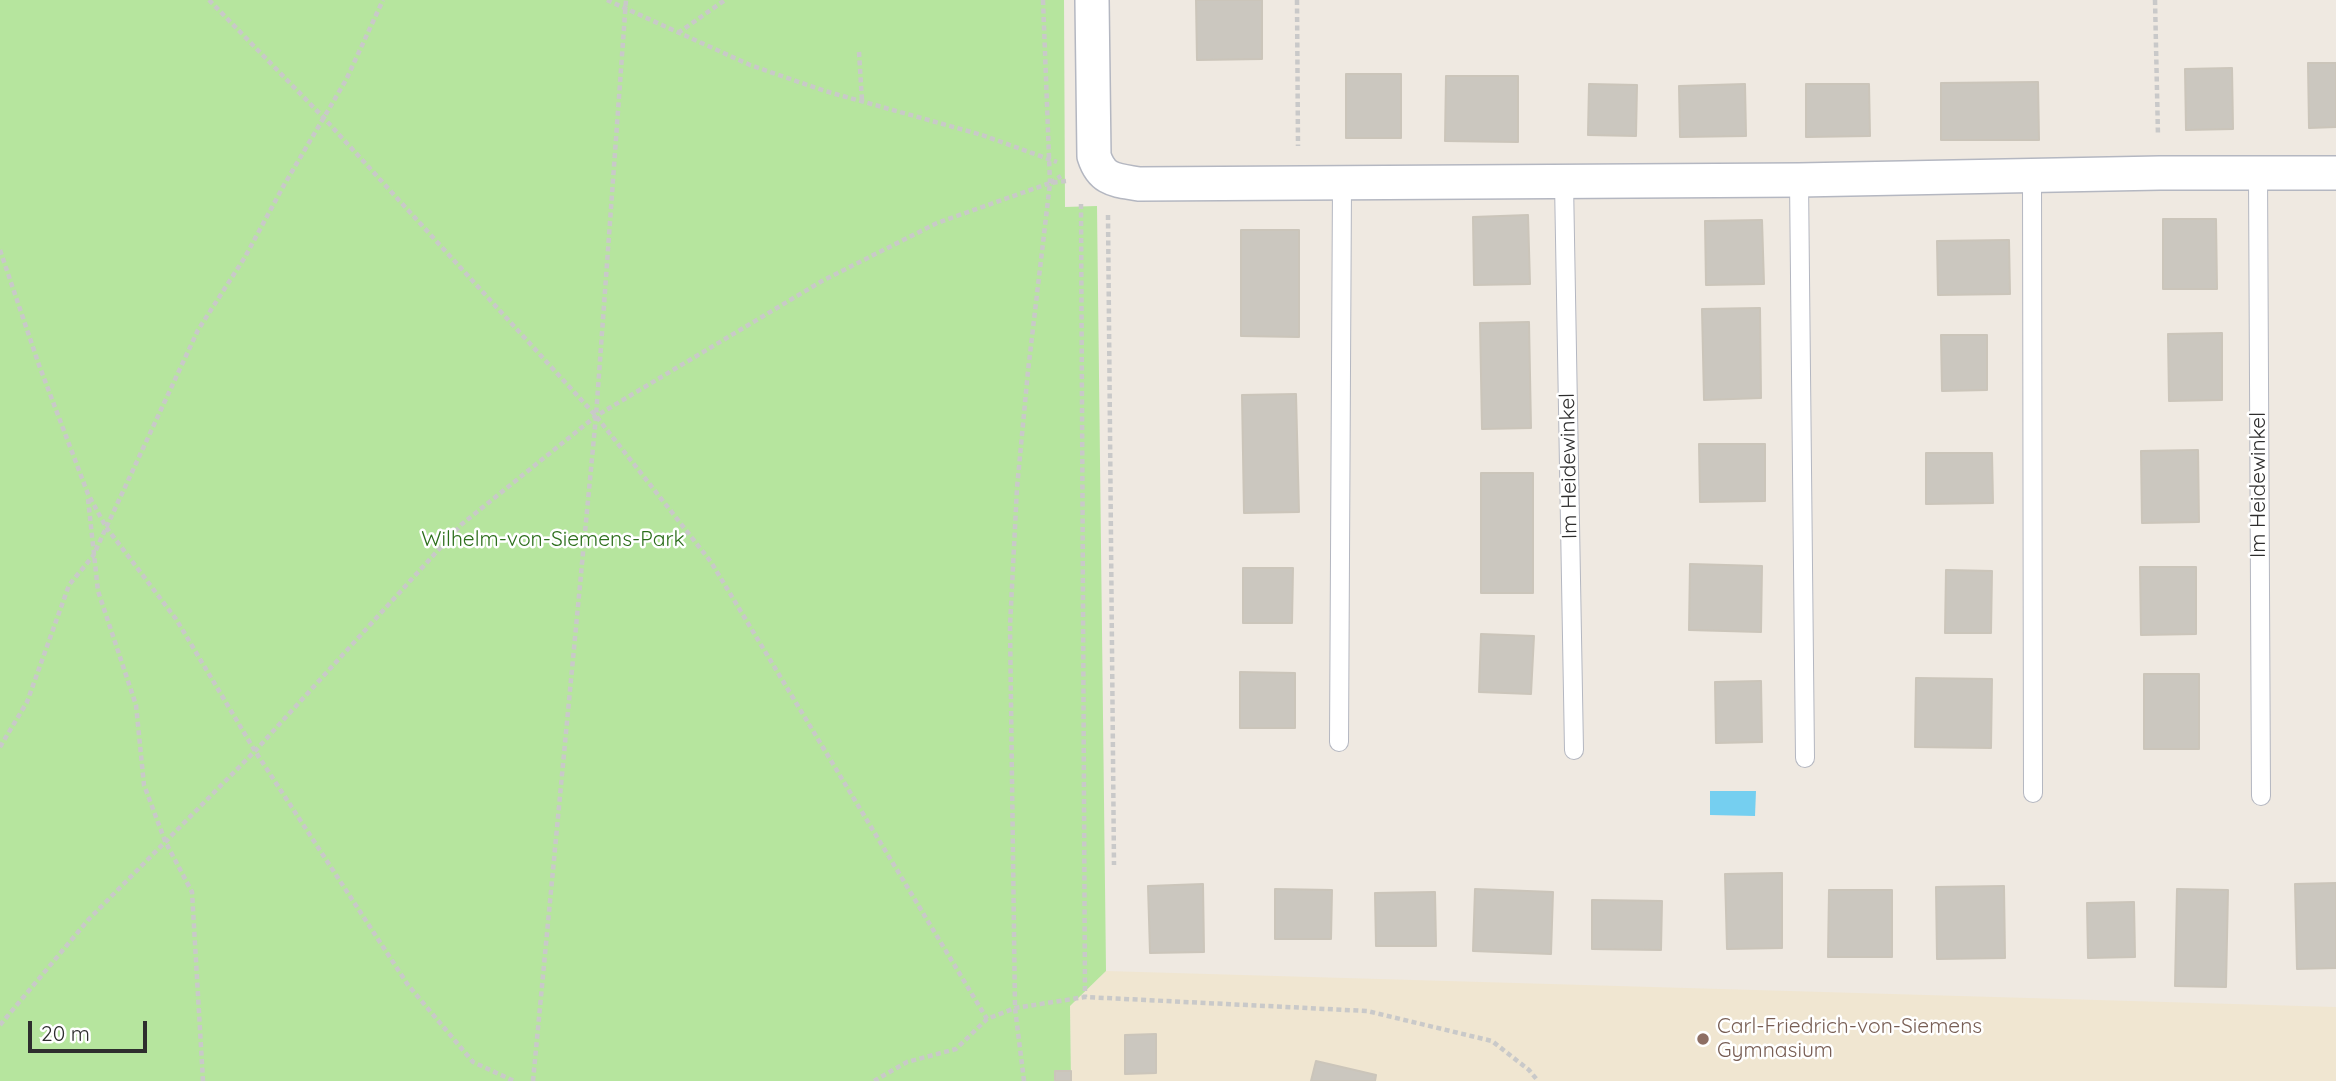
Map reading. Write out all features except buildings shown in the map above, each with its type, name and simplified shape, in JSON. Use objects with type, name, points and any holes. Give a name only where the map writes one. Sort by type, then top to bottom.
[{"type":"street","points":[[1091,0],[1094,156],[1089,173],[1139,184],[2336,173]]},
{"type":"lane","name":"Im Heidewinkel","points":[[2258,173],[2261,796]]},
{"type":"lane","points":[[2032,177],[2033,793]]},
{"type":"lane","points":[[1800,180],[1805,758]]},
{"type":"lane","name":"Im Heidewinkel","points":[[1564,182],[1574,750]]},
{"type":"lane","points":[[1339,742],[1342,183]]},
{"type":"path","points":[[209,0],[323,117],[596,415],[711,562],[987,1019]]},
{"type":"path","points":[[0,747],[27,702],[69,585],[93,556],[198,330],[245,257],[346,80],[383,0]]},
{"type":"path","points":[[607,0],[750,65],[825,91],[982,135],[1089,173]]},
{"type":"path","points":[[533,1081],[596,415],[626,0]]},
{"type":"path","points":[[678,33],[724,0]]},
{"type":"path","points":[[1024,1081],[1015,1008],[1010,626],[1018,475],[1050,183],[1043,0]]},
{"type":"path","points":[[1297,0],[1298,183]]},
{"type":"path","points":[[2155,0],[2160,173]]},
{"type":"path","points":[[859,52],[862,101]]},
{"type":"path","points":[[0,1025],[89,919],[255,751],[462,524],[596,415],[822,281],[937,223],[1050,183],[1089,173]]},
{"type":"path","points":[[1050,183],[1089,173]]},
{"type":"path","points":[[1089,173],[1114,865]]},
{"type":"path","points":[[1085,997],[1082,205],[1089,173]]},
{"type":"path","points":[[0,250],[39,365],[88,494],[106,527],[176,619],[255,751],[408,985],[473,1062],[514,1081]]},
{"type":"path","points":[[88,494],[98,592],[136,705],[144,785],[165,841],[192,892],[203,1081]]},
{"type":"path","points":[[874,1081],[907,1062],[956,1049],[987,1019],[1015,1008],[1085,997],[1367,1011],[1492,1041],[1530,1070],[1538,1081]]},
{"type":"shaded area","name":"Carl-Friedrich-von-Siemens Gymnasium","points":[[1106,971],[2336,1007],[2336,1081],[1071,1081],[1070,1006]]},
{"type":"green space","name":"Wilhelm-von-Siemens-Park","points":[[0,0],[1064,0],[1065,207],[1097,206],[1106,971],[1070,1006],[1071,1081],[0,1081]]},
{"type":"water","points":[[1710,791],[1756,791],[1755,816],[1710,815]]},
{"type":"place","name":"Carl-Friedrich-von-Siemens Gymnasium","points":[[1703,1039]]}]
